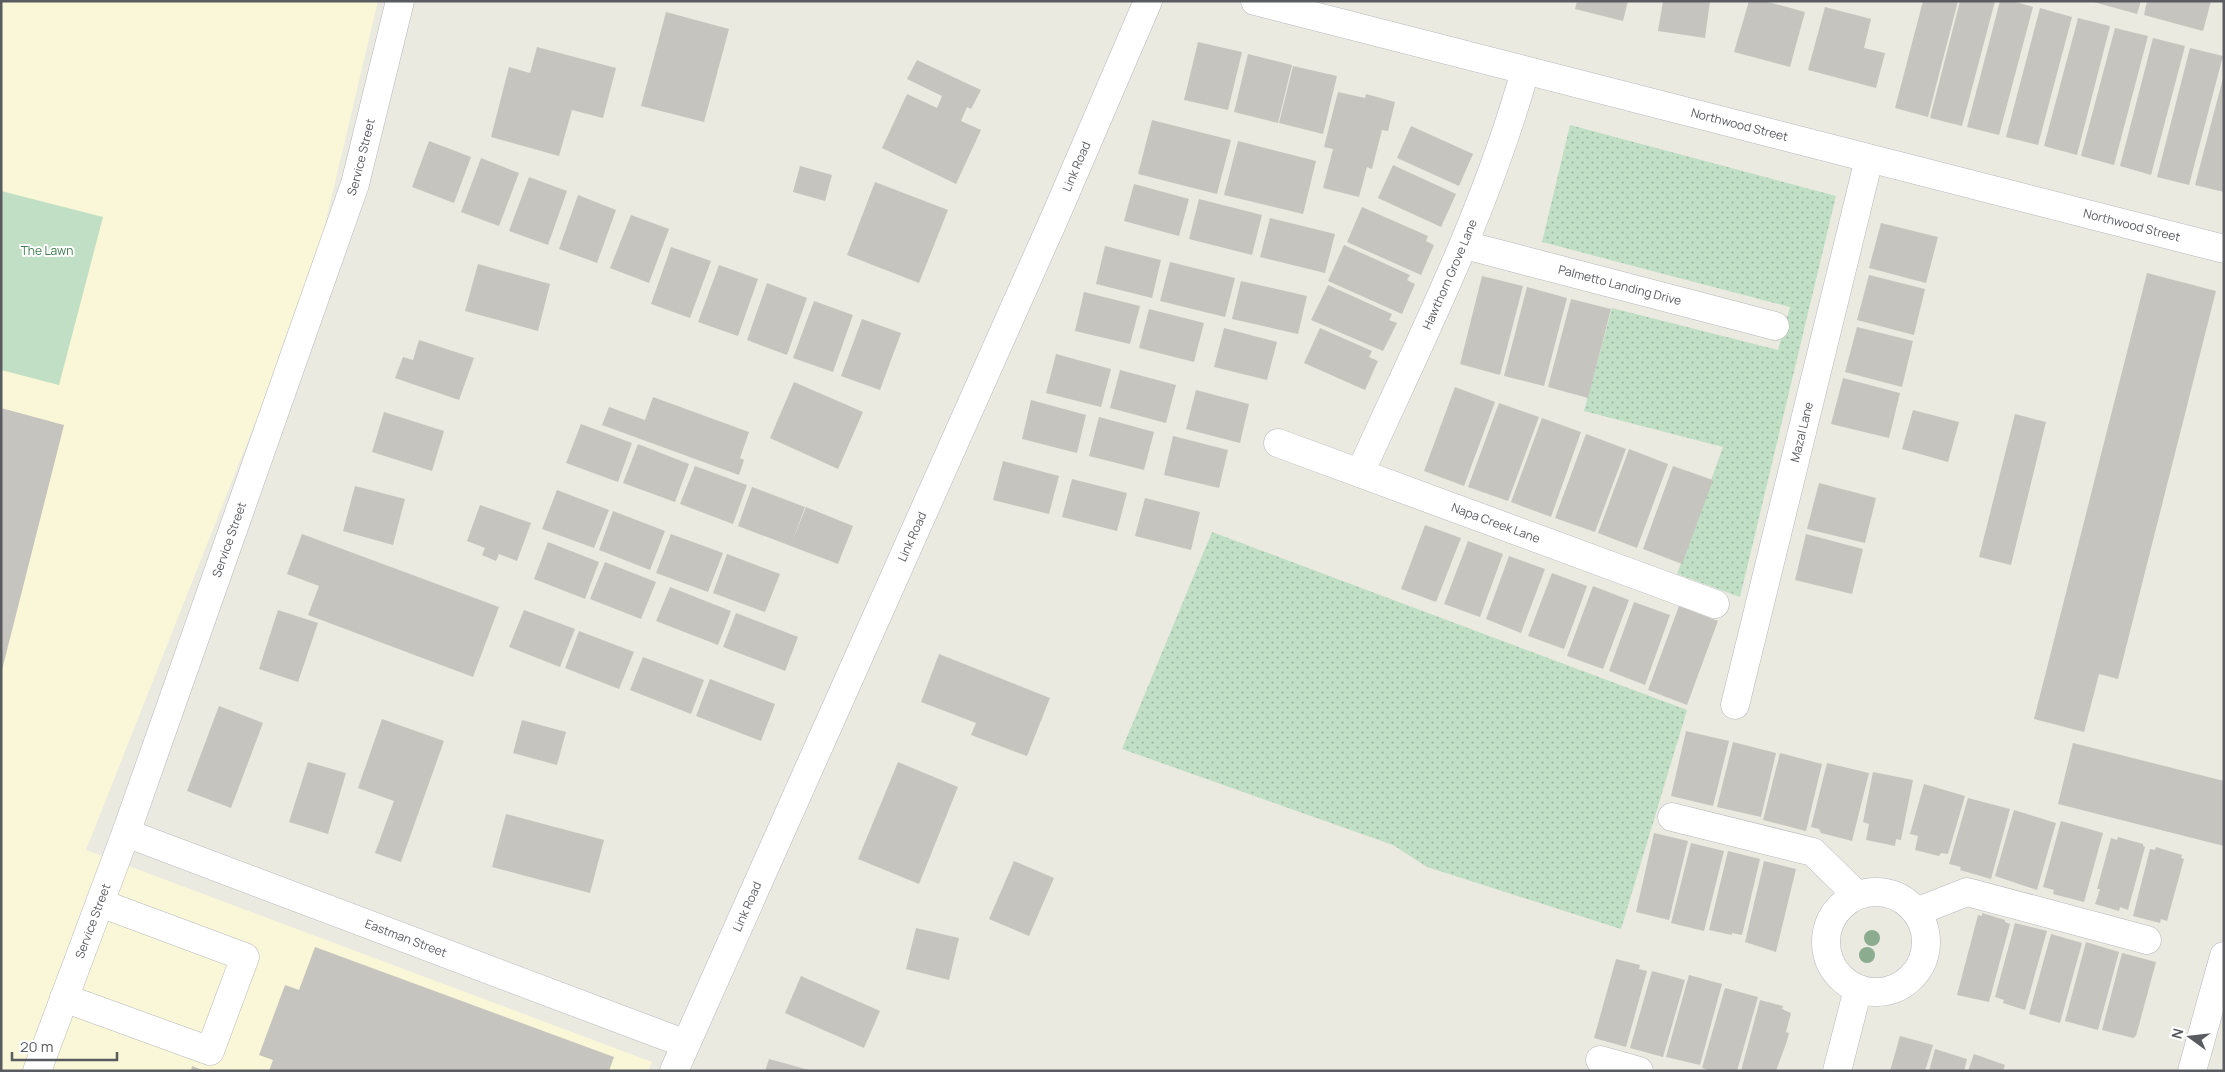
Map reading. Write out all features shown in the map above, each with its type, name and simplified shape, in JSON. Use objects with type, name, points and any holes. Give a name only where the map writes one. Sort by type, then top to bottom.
[{"type":"street","name":"Service Street","points":[[36,1071],[126,833],[355,184],[400,1]]},
{"type":"street","name":"Link Road","points":[[674,1071],[1055,217],[1148,1]]},
{"type":"street","name":"Northwood Street","points":[[1255,1],[2224,249]]},
{"type":"street","name":"Hawthorn Grove Lane","points":[[1360,473],[1465,245],[1510,123],[1525,71]]},
{"type":"street","name":"Mazal Lane","points":[[1735,705],[1869,159]]},
{"type":"street","name":"Palmetto Landing Drive","points":[[1465,245],[1775,326]]},
{"type":"street","name":"Napa Creek Lane","points":[[1278,443],[1715,604]]},
{"type":"street","points":[[1672,817],[1813,852],[1858,895]]},
{"type":"street","name":"Eastman Street","points":[[126,833],[686,1044]]},
{"type":"street","points":[[1874,892],[1890,894],[1905,900],[1916,912],[1924,926],[1926,942],[1924,957],[1916,972],[1905,983],[1891,990],[1875,992],[1858,989],[1844,980],[1833,967],[1827,951],[1827,934],[1832,918],[1843,904],[1858,895],[1874,892]]},
{"type":"street","points":[[1916,912],[1967,892],[2147,940]]},
{"type":"street","points":[[64,998],[210,1051],[245,956],[100,903]]},
{"type":"street","points":[[2192,1071],[2216,1017],[2224,956]]},
{"type":"street","points":[[1837,1071],[1858,989]]},
{"type":"street","points":[[1600,1060],[1639,1071]]},
{"type":"shaded area","points":[[1,1],[378,1],[324,229],[259,413],[86,850],[652,1062],[648,1071],[1,1071]]},
{"type":"green space","points":[[1570,125],[1836,196],[1740,597],[1677,574],[1723,447],[1584,411],[1612,308],[1778,350],[1790,307],[1542,242]]},
{"type":"green space","name":"The Lawn","points":[[1,191],[103,217],[59,385],[1,370]]},
{"type":"green space","points":[[1212,532],[1687,710],[1621,929],[1427,867],[1393,845],[1122,749]]},
{"type":"building","points":[[1577,1],[1628,1],[1623,21],[1575,9]]},
{"type":"building","points":[[1663,1],[1710,1],[1705,38],[1658,31]]},
{"type":"building","points":[[1749,1],[1765,1],[1805,12],[1790,67],[1734,52]]},
{"type":"building","points":[[1923,1],[1958,1],[1928,117],[1895,108]]},
{"type":"building","points":[[1960,1],[1995,1],[1962,126],[1930,118]]},
{"type":"building","points":[[2000,1],[2013,1],[2033,7],[1999,135],[1967,127]]},
{"type":"building","points":[[2090,1],[2141,1],[2137,14]]},
{"type":"building","points":[[2147,1],[2211,1],[2203,31],[2144,15]]},
{"type":"building","points":[[1825,7],[1871,19],[1864,48],[1885,53],[1876,88],[1808,70]]},
{"type":"building","points":[[2040,8],[2072,17],[2038,145],[2006,137]]},
{"type":"building","points":[[666,12],[729,29],[704,122],[641,106]]},
{"type":"building","points":[[2078,18],[2110,26],[2077,155],[2044,146]]},
{"type":"building","points":[[2115,28],[2148,36],[2114,165],[2081,156]]},
{"type":"building","points":[[2153,38],[2185,46],[2151,175],[2120,166]]},
{"type":"building","points":[[1198,42],[1242,52],[1228,110],[1184,100]]},
{"type":"building","points":[[537,47],[616,68],[603,118],[572,110],[559,156],[491,137],[509,67],[530,73]]},
{"type":"building","points":[[2190,48],[2223,56],[2189,185],[2157,177]]},
{"type":"building","points":[[1248,54],[1292,65],[1278,123],[1234,112]]},
{"type":"building","points":[[917,60],[981,90],[971,109],[967,107],[961,121],[981,130],[956,184],[882,148],[907,94],[937,108],[942,96],[907,79]]},
{"type":"building","points":[[1293,66],[1337,76],[1323,134],[1279,123]]},
{"type":"building","points":[[2224,78],[2224,192],[2195,185]]},
{"type":"building","points":[[1338,92],[1365,98],[1366,94],[1395,102],[1388,131],[1382,130],[1372,169],[1367,167],[1359,197],[1323,188],[1333,149],[1324,147]]},
{"type":"building","points":[[1152,120],[1231,140],[1217,194],[1138,174]]},
{"type":"building","points":[[1411,126],[1473,154],[1459,186],[1397,158]]},
{"type":"building","points":[[429,141],[471,157],[454,203],[412,187]]},
{"type":"building","points":[[1238,141],[1316,161],[1303,214],[1224,195]]},
{"type":"building","points":[[481,158],[519,173],[499,226],[461,212]]},
{"type":"building","points":[[1393,165],[1456,194],[1441,227],[1378,198]]},
{"type":"building","points":[[800,166],[832,175],[825,201],[793,192]]},
{"type":"building","points":[[529,177],[567,191],[548,245],[509,231]]},
{"type":"building","points":[[875,182],[948,210],[919,283],[847,255]]},
{"type":"building","points":[[1134,184],[1189,199],[1179,236],[1124,221]]},
{"type":"building","points":[[578,195],[616,210],[597,263],[559,249]]},
{"type":"building","points":[[1199,199],[1262,215],[1252,255],[1189,239]]},
{"type":"building","points":[[1362,207],[1428,236],[1426,241],[1434,245],[1421,275],[1347,242]]},
{"type":"building","points":[[631,215],[669,229],[649,283],[610,268]]},
{"type":"building","points":[[1270,218],[1335,234],[1325,273],[1260,257]]},
{"type":"building","points":[[1881,223],[1938,237],[1926,283],[1869,268]]},
{"type":"building","points":[[1344,245],[1410,275],[1407,280],[1415,284],[1402,314],[1328,281]]},
{"type":"building","points":[[1105,246],[1161,260],[1152,298],[1096,284]]},
{"type":"building","points":[[671,247],[711,261],[690,318],[651,304]]},
{"type":"building","points":[[1170,262],[1235,278],[1225,317],[1160,301]]},
{"type":"building","points":[[478,264],[550,284],[538,331],[465,311]]},
{"type":"building","points":[[719,265],[758,279],[738,336],[698,322]]},
{"type":"building","points":[[2147,273],[2216,291],[2118,679],[2099,674],[2084,732],[2034,719]]},
{"type":"building","points":[[1869,275],[1925,289],[1914,335],[1857,320]]},
{"type":"building","points":[[1482,276],[1523,286],[1500,375],[1460,364]]},
{"type":"building","points":[[1241,281],[1307,296],[1298,334],[1232,319]]},
{"type":"building","points":[[767,283],[807,298],[787,355],[747,340]]},
{"type":"building","points":[[1328,285],[1392,314],[1389,320],[1397,323],[1383,351],[1311,320]]},
{"type":"building","points":[[1527,287],[1567,298],[1544,386],[1504,376]]},
{"type":"building","points":[[1084,292],[1140,306],[1130,344],[1075,331]]},
{"type":"building","points":[[1571,299],[1611,309],[1588,398],[1548,387]]},
{"type":"building","points":[[814,301],[853,315],[833,372],[793,358]]},
{"type":"building","points":[[1149,309],[1204,323],[1194,362],[1139,348]]},
{"type":"building","points":[[862,319],[901,333],[880,390],[841,376]]},
{"type":"building","points":[[1857,327],[1913,341],[1902,387],[1845,372]]},
{"type":"building","points":[[1224,328],[1277,342],[1267,380],[1214,367]]},
{"type":"building","points":[[1320,328],[1372,351],[1369,357],[1378,361],[1365,390],[1304,363]]},
{"type":"building","points":[[419,340],[474,358],[459,400],[395,378],[403,357],[413,360]]},
{"type":"building","points":[[1056,354],[1111,369],[1101,407],[1046,393]]},
{"type":"building","points":[[1120,370],[1176,385],[1166,423],[1110,408]]},
{"type":"building","points":[[1843,378],[1900,393],[1889,438],[1831,424]]},
{"type":"building","points":[[794,382],[863,412],[838,469],[770,438]]},
{"type":"building","points":[[1455,387],[1495,402],[1464,486],[1424,471]]},
{"type":"building","points":[[1196,390],[1249,404],[1240,443],[1186,429]]},
{"type":"building","points":[[653,397],[749,432],[740,458],[744,460],[739,475],[602,425],[609,407],[645,420]]},
{"type":"building","points":[[1031,400],[1086,415],[1077,453],[1022,439]]},
{"type":"building","points":[[1499,403],[1539,417],[1508,501],[1468,487]]},
{"type":"building","points":[[1,408],[64,425],[2,670],[1,669]]},
{"type":"building","points":[[1913,410],[1959,422],[1948,462],[1902,449]]},
{"type":"building","points":[[384,412],[444,431],[432,471],[372,452]]},
{"type":"building","points":[[2015,414],[2046,422],[2011,565],[1979,557]]},
{"type":"building","points":[[1099,417],[1154,432],[1144,470],[1089,456]]},
{"type":"building","points":[[1542,418],[1581,432],[1551,517],[1511,502]]},
{"type":"building","points":[[581,424],[632,443],[618,482],[566,463]]},
{"type":"building","points":[[1586,434],[1626,449],[1595,532],[1555,518]]},
{"type":"building","points":[[1173,436],[1228,450],[1219,488],[1164,475]]},
{"type":"building","points":[[638,444],[689,464],[675,502],[623,483]]},
{"type":"building","points":[[1629,449],[1668,464],[1637,548],[1598,533]]},
{"type":"building","points":[[1003,461],[1059,476],[1049,514],[993,500]]},
{"type":"building","points":[[695,466],[747,485],[733,524],[680,504]]},
{"type":"building","points":[[1673,466],[1713,480],[1682,564],[1643,549]]},
{"type":"building","points":[[1072,479],[1127,493],[1117,531],[1062,517]]},
{"type":"building","points":[[1819,483],[1876,498],[1865,543],[1807,529]]},
{"type":"building","points":[[355,486],[405,499],[393,545],[343,531]]},
{"type":"building","points":[[752,487],[805,507],[792,542],[806,507],[853,526],[838,564],[738,526]]},
{"type":"building","points":[[557,490],[609,510],[594,548],[542,529]]},
{"type":"building","points":[[1145,498],[1200,512],[1191,550],[1135,536]]},
{"type":"building","points":[[480,505],[531,523],[517,561],[499,554],[496,561],[482,555],[485,548],[467,541]]},
{"type":"building","points":[[613,511],[665,531],[650,570],[599,550]]},
{"type":"building","points":[[1425,525],[1461,538],[1436,602],[1401,589]]},
{"type":"building","points":[[302,534],[499,607],[473,677],[308,615],[319,586],[287,574]]},
{"type":"building","points":[[671,534],[723,553],[708,592],[656,573]]},
{"type":"building","points":[[1806,534],[1863,549],[1852,594],[1795,580]]},
{"type":"building","points":[[1468,541],[1503,554],[1480,617],[1444,604]]},
{"type":"building","points":[[548,542],[599,562],[585,599],[534,579]]},
{"type":"building","points":[[727,554],[780,574],[765,612],[713,593]]},
{"type":"building","points":[[1509,556],[1545,569],[1521,633],[1486,619]]},
{"type":"building","points":[[605,562],[656,582],[641,619],[590,599]]},
{"type":"building","points":[[1552,573],[1587,586],[1564,649],[1528,636]]},
{"type":"building","points":[[1593,586],[1629,600],[1603,669],[1567,656]]},
{"type":"building","points":[[670,587],[731,611],[718,645],[656,621]]},
{"type":"building","points":[[1634,602],[1670,615],[1645,685],[1609,671]]},
{"type":"building","points":[[1679,606],[1718,621],[1687,705],[1648,690]]},
{"type":"building","points":[[278,610],[318,623],[298,682],[259,669]]},
{"type":"building","points":[[524,610],[575,629],[560,667],[509,647]]},
{"type":"building","points":[[736,613],[798,637],[785,671],[723,647]]},
{"type":"building","points":[[579,631],[634,652],[619,689],[565,668]]},
{"type":"building","points":[[939,654],[1050,698],[1027,756],[971,735],[976,723],[921,702]]},
{"type":"building","points":[[643,657],[704,680],[691,714],[630,690]]},
{"type":"building","points":[[710,679],[775,704],[761,741],[696,716]]},
{"type":"building","points":[[219,706],[263,723],[231,808],[187,791]]},
{"type":"building","points":[[382,719],[444,741],[401,862],[375,853],[394,801],[358,788]]},
{"type":"building","points":[[522,720],[566,732],[557,765],[513,753]]},
{"type":"building","points":[[1686,731],[1729,741],[1713,806],[1671,796]]},
{"type":"building","points":[[1733,742],[1776,753],[1761,817],[1717,807]]},
{"type":"building","points":[[2073,743],[2224,781],[2224,846],[2058,804]]},
{"type":"building","points":[[1780,753],[1822,764],[1806,831],[1763,820]]},
{"type":"building","points":[[308,762],[346,773],[328,834],[289,822]]},
{"type":"building","points":[[898,762],[958,787],[919,884],[858,859]]},
{"type":"building","points":[[1827,763],[1869,773],[1852,841],[1821,833],[1819,829],[1811,827]]},
{"type":"building","points":[[1873,772],[1913,780],[1901,840],[1896,839],[1895,846],[1866,840],[1869,824],[1863,822]]},
{"type":"building","points":[[1924,784],[1965,796],[1948,854],[1941,853],[1939,856],[1915,850],[1918,836],[1910,834]]},
{"type":"building","points":[[1968,798],[2010,809],[1991,879],[1960,870],[1961,867],[1949,864]]},
{"type":"building","points":[[2014,810],[2056,823],[2037,890],[1995,876]]},
{"type":"building","points":[[506,814],[604,840],[590,893],[492,867]]},
{"type":"building","points":[[2061,821],[2103,833],[2084,902],[2053,894],[2054,890],[2043,887]]},
{"type":"building","points":[[1654,833],[1688,841],[1669,920],[1636,912]]},
{"type":"building","points":[[2118,837],[2143,844],[2145,847],[2128,910],[2120,907],[2119,911],[2095,904],[2100,889],[2097,889],[2111,838],[2117,840]]},
{"type":"building","points":[[1691,843],[1724,851],[1704,931],[1671,923]]},
{"type":"building","points":[[2156,847],[2182,855],[2181,858],[2184,859],[2167,921],[2161,919],[2160,923],[2133,916],[2150,849],[2155,850]]},
{"type":"building","points":[[1728,851],[1760,859],[1742,935],[1709,930]]},
{"type":"building","points":[[1014,861],[1054,878],[1029,936],[989,919]]},
{"type":"building","points":[[1764,861],[1796,869],[1776,952],[1745,942]]},
{"type":"building","points":[[1982,913],[2005,920],[2005,922],[2010,924],[1989,1002],[1957,995],[1978,915],[1982,916]]},
{"type":"building","points":[[2015,923],[2047,931],[2025,1010],[2003,1003],[2004,1000],[1995,997]]},
{"type":"building","points":[[916,928],[959,938],[949,980],[906,969]]},
{"type":"building","points":[[2051,934],[2082,943],[2060,1023],[2029,1014]]},
{"type":"building","points":[[2086,942],[2119,952],[2098,1030],[2065,1021]]},
{"type":"building","points":[[315,947],[614,1057],[609,1071],[269,1071],[273,1060],[259,1055],[285,985],[299,990]]},
{"type":"building","points":[[2122,953],[2156,962],[2136,1036],[2133,1038],[2102,1030]]},
{"type":"building","points":[[1616,959],[1640,965],[1639,969],[1647,971],[1626,1047],[1594,1038]]},
{"type":"building","points":[[1652,971],[1685,980],[1663,1057],[1630,1048]]},
{"type":"building","points":[[1689,975],[1722,984],[1700,1065],[1666,1057]]},
{"type":"building","points":[[801,976],[880,1011],[864,1048],[785,1013]]},
{"type":"building","points":[[1725,988],[1758,997],[1737,1071],[1711,1071],[1702,1068]]},
{"type":"building","points":[[1760,1000],[1783,1006],[1782,1009],[1791,1013],[1786,1032],[1789,1033],[1787,1041],[1776,1071],[1741,1071]]},
{"type":"building","points":[[1900,1036],[1933,1045],[1925,1071],[1890,1071]]},
{"type":"building","points":[[1935,1049],[1967,1059],[1964,1071],[1929,1071]]},
{"type":"building","points":[[1974,1054],[2005,1065],[2003,1071],[1968,1071]]},
{"type":"building","points":[[769,1059],[809,1070],[809,1071],[765,1071]]},
{"type":"building","points":[[192,1066],[205,1071],[191,1071]]}]
